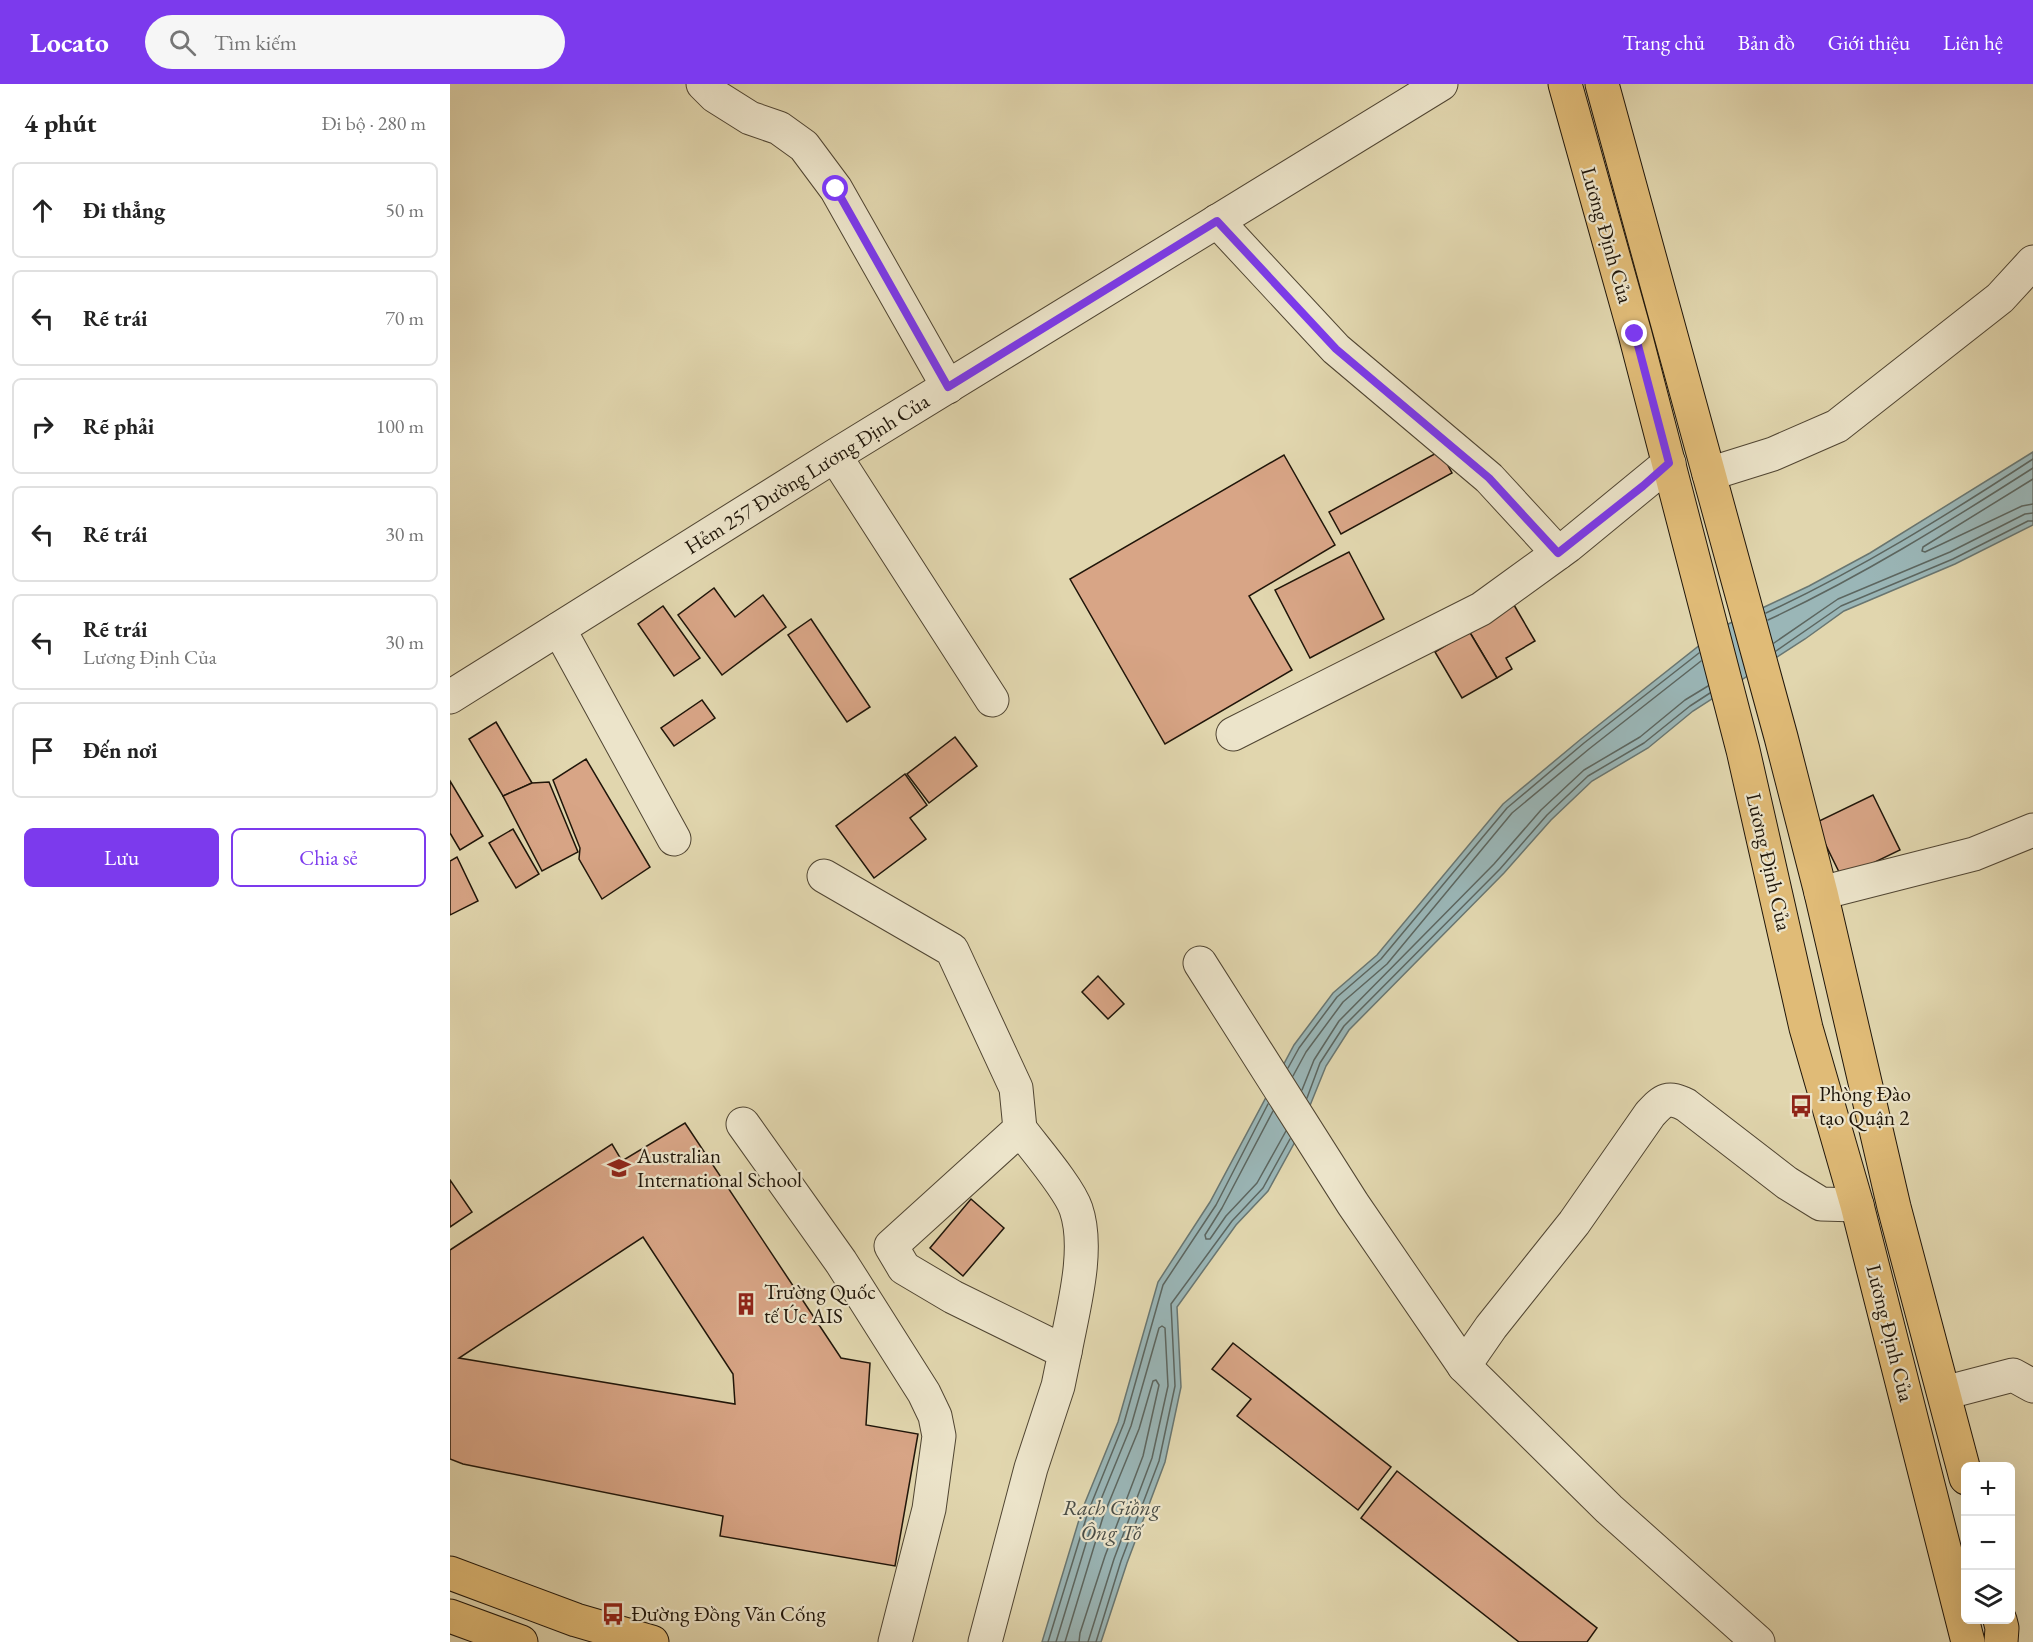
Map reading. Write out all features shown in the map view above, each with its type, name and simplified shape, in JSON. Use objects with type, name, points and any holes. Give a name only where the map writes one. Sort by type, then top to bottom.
[{"type":"main road","name":"Lương Định Của","points":[[1565,84],[1687,532],[1743,750],[1806,1028],[1857,1205],[1968,1642]]},
{"type":"main road","name":"Lương Định Của","points":[[1602,84],[1781,736],[1821,893],[1894,1207],[1961,1462]]},
{"type":"main road","points":[[450,1573],[576,1620],[652,1642]]},
{"type":"main road","points":[[450,1616],[521,1642]]},
{"type":"main road","points":[[2001,1624],[2001,1642]]},
{"type":"street","points":[[703,84],[715,96],[750,118],[779,128],[804,146],[836,189],[948,387]]},
{"type":"street","name":"Hẻm 257 Đường Lương Định Của","points":[[450,697],[559,629],[840,463],[948,387],[1441,84]]},
{"type":"street","points":[[1217,221],[1336,349],[1489,478],[1558,553]]},
{"type":"street","points":[[1708,474],[1773,454],[1837,426],[2000,298],[2033,262]]},
{"type":"street","points":[[840,463],[992,700]]},
{"type":"street","points":[[1233,734],[1481,609],[1558,553],[1669,463]]},
{"type":"street","points":[[559,629],[674,838]]},
{"type":"street","points":[[1821,893],[1974,854],[2033,830]]},
{"type":"street","points":[[824,876],[952,950],[1016,1088],[1020,1129],[1061,1183],[1076,1207],[1081,1230],[1080,1268],[1058,1386],[1031,1468],[985,1642]]},
{"type":"street","points":[[1200,963],[1353,1204],[1464,1366],[1609,1509],[1758,1642]]},
{"type":"street","points":[[1464,1366],[1491,1327],[1574,1223],[1650,1114],[1660,1103],[1668,1099],[1674,1099],[1686,1105],[1787,1183],[1821,1204],[1857,1205]]},
{"type":"street","points":[[743,1125],[841,1262],[924,1393],[935,1416],[939,1436],[929,1509],[895,1642]]},
{"type":"street","points":[[1020,1129],[891,1246],[904,1268],[953,1297],[1065,1352]]},
{"type":"street","points":[[1944,1393],[2013,1375],[2033,1386]]},
{"type":"water","name":"Rạch Giồng Ông Tố","points":[[2033,452],[2033,525],[1955,564],[1844,611],[1805,639],[1693,711],[1648,748],[1592,781],[1551,820],[1504,873],[1349,1030],[1326,1066],[1296,1140],[1268,1191],[1236,1225],[1177,1307],[1181,1387],[1165,1462],[1127,1563],[1101,1642],[1042,1642],[1082,1510],[1118,1422],[1158,1282],[1210,1202],[1294,1045],[1333,993],[1377,955],[1503,804],[1724,626],[1809,586],[1870,553]]},
{"type":"building","points":[[1440,451],[1452,473],[1341,534],[1329,512]]},
{"type":"building","points":[[1284,455],[1335,545],[1249,596],[1292,670],[1165,744],[1070,579]]},
{"type":"building","points":[[1349,552],[1384,619],[1310,658],[1275,590]]},
{"type":"building","points":[[714,588],[735,617],[763,595],[786,627],[722,675],[678,615]]},
{"type":"building","points":[[1514,605],[1535,641],[1506,658],[1512,669],[1497,678],[1469,631]]},
{"type":"building","points":[[663,606],[700,658],[674,676],[638,624]]},
{"type":"building","points":[[811,619],[870,707],[847,722],[788,635]]},
{"type":"building","points":[[1469,631],[1497,678],[1462,698],[1435,652]]},
{"type":"building","points":[[702,700],[715,718],[674,746],[661,728]]},
{"type":"building","points":[[496,722],[532,783],[503,796],[469,739]]},
{"type":"building","points":[[955,737],[977,766],[929,803],[907,774]]},
{"type":"building","points":[[586,759],[650,867],[602,899],[579,859],[580,848],[553,780]]},
{"type":"building","points":[[905,774],[927,805],[910,818],[926,839],[874,878],[836,826]]},
{"type":"building","points":[[450,781],[483,836],[460,850],[450,833]]},
{"type":"building","points":[[549,782],[578,852],[542,871],[503,796],[532,783]]},
{"type":"building","points":[[1873,795],[1900,850],[1842,878],[1815,823]]},
{"type":"building","points":[[513,829],[539,874],[516,888],[489,843]]},
{"type":"building","points":[[457,857],[478,901],[450,915],[450,861]]},
{"type":"building","points":[[1098,976],[1124,1004],[1108,1019],[1082,992]]},
{"type":"building","name":"Trường Quốc tế Úc AIS","points":[[685,1123],[841,1358],[870,1363],[866,1425],[918,1434],[895,1566],[720,1536],[723,1516],[463,1464],[450,1459],[450,1250],[612,1144],[622,1161]],"holes":[[[643,1237],[733,1374],[735,1404],[459,1358]]]},
{"type":"building","points":[[450,1180],[472,1212],[450,1227]]},
{"type":"building","points":[[971,1199],[1004,1228],[963,1276],[930,1248]]},
{"type":"building","points":[[1233,1343],[1391,1467],[1358,1510],[1237,1416],[1251,1399],[1212,1369]]},
{"type":"building","points":[[1397,1471],[1597,1628],[1587,1642],[1519,1642],[1361,1518]]},
{"type":"place","name":"Phòng Đào tạo Quận 2","points":[[1801,1106]]},
{"type":"place","name":"Australian International School","points":[[619,1168]]},
{"type":"place","name":"Trường Quốc tế Úc AIS","points":[[746,1304]]},
{"type":"place","name":"Đường Đồng Văn Cống","points":[[613,1614]]},
{"type":"route","points":[[836,189],[948,387],[1217,221],[1336,349],[1489,478],[1558,553],[1669,463],[1635,334]]}]
